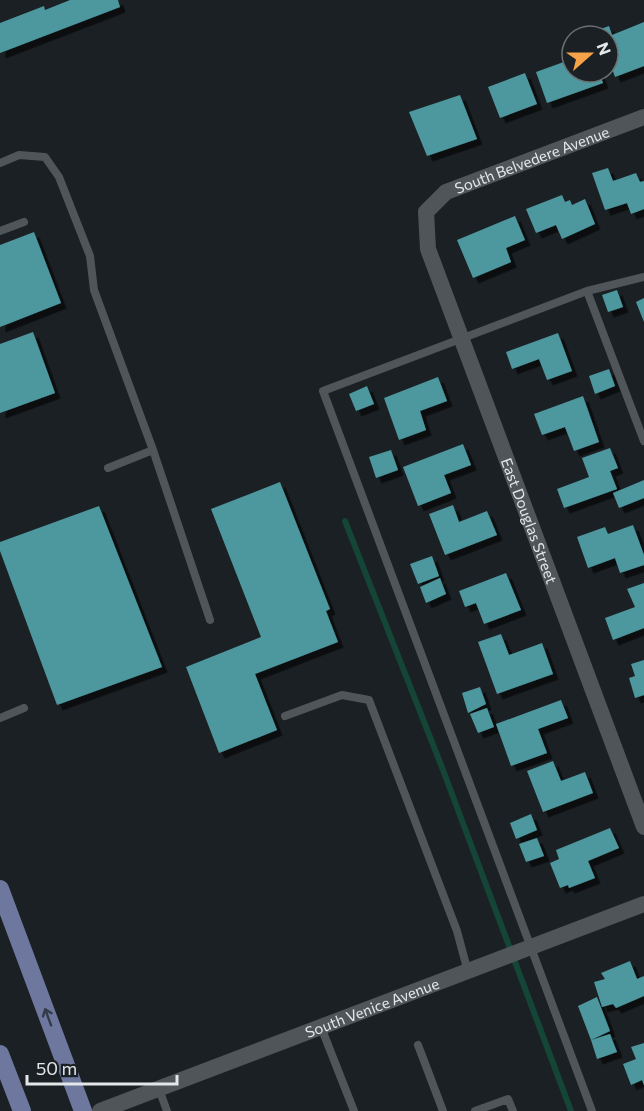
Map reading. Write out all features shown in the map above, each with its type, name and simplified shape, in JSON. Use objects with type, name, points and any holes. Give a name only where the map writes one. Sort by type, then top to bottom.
[{"type":"main road","points":[[0,889],[83,1111]]},
{"type":"main road","points":[[0,1053],[22,1111]]},
{"type":"street","name":"South Belvedere Avenue","points":[[421,209],[446,192],[644,117]]},
{"type":"street","name":"East Douglas Street","points":[[421,209],[428,249],[644,827]]},
{"type":"street","name":"South Venice Avenue","points":[[100,1111],[644,904]]},
{"type":"lane","points":[[0,163],[19,155],[45,157],[59,177],[90,256],[94,290],[153,450],[210,620]]},
{"type":"lane","points":[[0,231],[24,222]]},
{"type":"lane","points":[[592,1111],[323,391],[587,291],[644,277]]},
{"type":"lane","points":[[587,291],[644,441]]},
{"type":"lane","points":[[108,468],[153,450]]},
{"type":"lane","points":[[285,716],[342,695],[369,700],[457,931],[468,972]]},
{"type":"lane","points":[[0,718],[24,708]]},
{"type":"lane","points":[[321,1027],[354,1111]]},
{"type":"lane","points":[[418,1045],[443,1111]]},
{"type":"lane","points":[[159,1089],[167,1111]]},
{"type":"lane","points":[[475,1111],[508,1099],[513,1111]]},
{"type":"building","points":[[70,0],[118,0],[120,7],[0,53],[0,23],[44,6],[45,10]]},
{"type":"building","points":[[644,22],[644,66],[620,75],[620,32]]},
{"type":"building","points":[[560,63],[560,84],[600,84],[547,103],[536,72]]},
{"type":"building","points":[[525,73],[537,104],[500,118],[488,87]]},
{"type":"building","points":[[460,95],[477,139],[427,156],[409,112]]},
{"type":"building","points":[[608,168],[613,181],[636,173],[640,182],[644,181],[644,209],[631,214],[627,203],[605,210],[592,173]]},
{"type":"building","points":[[562,195],[565,202],[570,200],[572,205],[585,199],[595,224],[562,239],[556,225],[536,233],[526,209]]},
{"type":"building","points":[[515,216],[525,240],[506,248],[511,262],[473,278],[457,240]]},
{"type":"building","points":[[34,232],[61,303],[0,327],[0,245]]},
{"type":"building","points":[[617,290],[623,307],[608,312],[602,295]]},
{"type":"building","points":[[644,298],[644,322],[636,302]]},
{"type":"building","points":[[33,332],[55,393],[0,413],[0,344]]},
{"type":"building","points":[[558,333],[572,371],[547,380],[539,359],[512,369],[506,352]]},
{"type":"building","points":[[609,369],[615,386],[595,394],[589,376]]},
{"type":"building","points":[[438,377],[447,401],[420,411],[426,430],[399,440],[384,398]]},
{"type":"building","points":[[367,386],[374,404],[356,411],[349,394]]},
{"type":"building","points":[[583,396],[599,442],[574,451],[565,427],[542,435],[534,414]]},
{"type":"building","points":[[463,444],[471,465],[444,475],[451,493],[418,506],[403,467]]},
{"type":"building","points":[[610,448],[618,468],[610,471],[617,489],[564,508],[557,489],[589,477],[582,458]]},
{"type":"building","points":[[391,450],[398,470],[376,478],[369,457]]},
{"type":"building","points":[[644,480],[644,498],[619,508],[613,493]]},
{"type":"building","points":[[280,482],[330,609],[326,611],[338,642],[255,674],[277,730],[219,753],[186,667],[261,637],[211,509]]},
{"type":"building","points":[[453,505],[459,522],[487,511],[497,535],[445,555],[429,514]]},
{"type":"building","points":[[99,506],[162,667],[57,705],[0,551],[0,542]]},
{"type":"building","points":[[633,525],[644,555],[644,565],[620,573],[615,558],[588,568],[577,537],[605,527],[608,534]]},
{"type":"building","points":[[432,556],[439,576],[418,584],[410,564]]},
{"type":"building","points":[[506,573],[521,610],[484,624],[476,603],[465,607],[459,591]]},
{"type":"building","points":[[440,578],[446,594],[426,603],[420,587]]},
{"type":"building","points":[[644,583],[644,628],[613,640],[605,618],[635,607],[627,589]]},
{"type":"building","points":[[501,634],[509,655],[542,643],[553,674],[497,694],[478,642]]},
{"type":"building","points":[[644,660],[644,695],[635,698],[629,678],[635,676],[631,664]]},
{"type":"building","points":[[480,687],[486,704],[468,713],[462,693]]},
{"type":"building","points":[[561,700],[568,718],[538,729],[547,753],[511,766],[496,724]]},
{"type":"building","points":[[487,708],[494,727],[478,733],[470,714]]},
{"type":"building","points":[[553,761],[561,781],[585,772],[593,793],[543,812],[527,771]]},
{"type":"building","points":[[531,814],[537,830],[516,839],[510,823]]},
{"type":"building","points":[[610,828],[619,848],[588,861],[595,878],[569,888],[568,885],[560,888],[550,863],[559,859],[556,850]]},
{"type":"building","points":[[537,838],[544,856],[526,862],[519,844]]},
{"type":"building","points":[[630,961],[637,979],[644,976],[644,996],[616,1008],[613,1004],[602,1007],[594,982],[605,979],[601,973]]},
{"type":"building","points":[[597,997],[610,1031],[591,1040],[578,1006]]},
{"type":"building","points":[[610,1034],[617,1052],[597,1059],[591,1040]]},
{"type":"building","points":[[644,1043],[644,1085],[642,1080],[631,1085],[623,1064],[636,1059],[631,1047]]},
{"type":"waterway","points":[[345,521],[443,770],[571,1111]]}]
